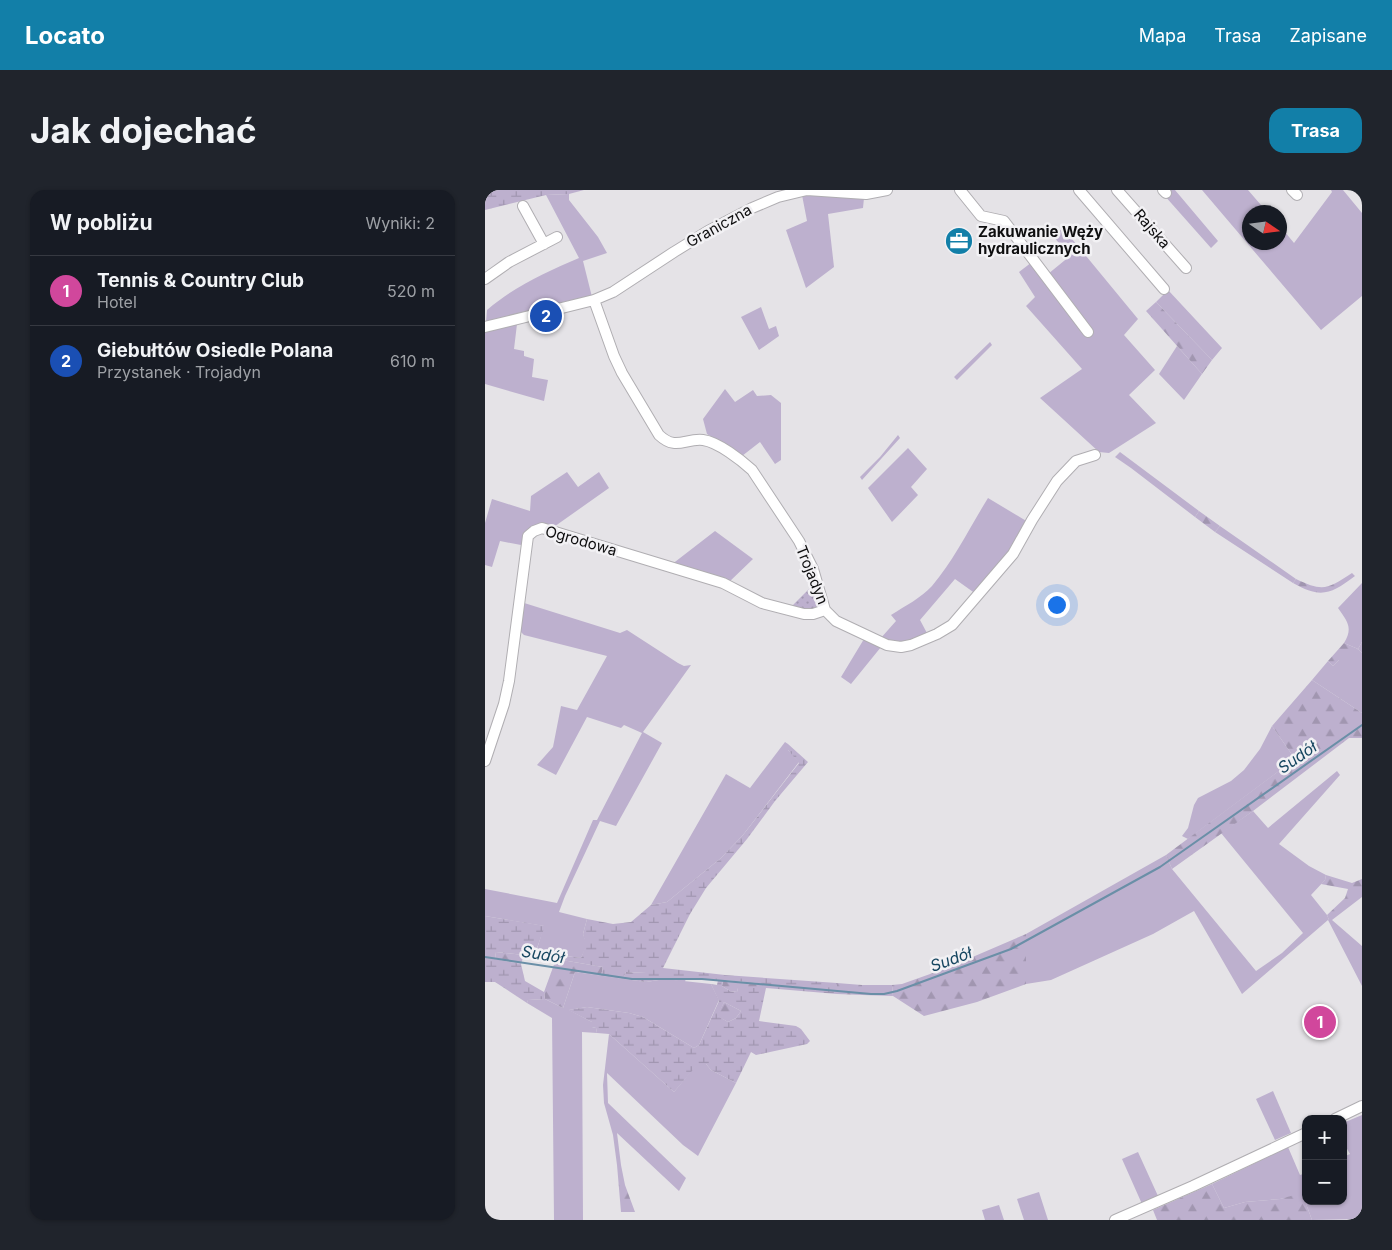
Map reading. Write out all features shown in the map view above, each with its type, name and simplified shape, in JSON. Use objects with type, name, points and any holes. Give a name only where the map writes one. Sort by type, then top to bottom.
[{"type":"street","name":"Graniczna","points":[[485,327],[594,300],[613,292],[708,231],[769,200],[786,194],[807,190],[866,194],[887,190]]},
{"type":"street","points":[[960,190],[981,216],[1004,221],[1088,332]]},
{"type":"street","points":[[1079,190],[1164,289]]},
{"type":"street","name":"Rajska","points":[[1117,190],[1186,268]]},
{"type":"street","points":[[523,206],[544,244]]},
{"type":"street","points":[[485,279],[509,262],[557,237]]},
{"type":"street","name":"Trojadyn","points":[[594,300],[622,373],[659,435],[673,443],[701,440],[711,442],[752,470],[799,541],[813,569],[825,610],[837,621],[891,646],[911,646],[951,625],[1013,554],[1057,481],[1076,461],[1095,455]]},
{"type":"street","name":"Ogrodowa","points":[[485,761],[504,704],[528,536],[534,531],[542,528],[723,583],[762,603],[804,614],[813,614],[825,610]]},
{"type":"street","points":[[1343,1115],[1362,1106]]},
{"type":"street","points":[[1115,1220],[1179,1193],[1302,1134]]},
{"type":"green space","points":[[485,190],[584,190],[569,194],[546,195],[485,210]]},
{"type":"green space","points":[[1171,190],[1175,190],[1218,241],[1211,248],[1164,195]]},
{"type":"green space","points":[[1202,190],[1248,190],[1261,205],[1242,205],[1242,237]]},
{"type":"green space","points":[[1331,190],[1343,190],[1362,213],[1362,296],[1321,330],[1253,250],[1287,250],[1287,234],[1294,243],[1332,192]]},
{"type":"green space","points":[[569,194],[569,200],[598,237],[607,253],[583,261],[592,297],[486,322],[487,310],[498,301],[543,274],[579,258],[546,195]]},
{"type":"green space","points":[[802,195],[864,198],[863,208],[828,214],[834,267],[806,288],[786,230],[807,221]]},
{"type":"green space","points":[[1063,228],[1138,319],[1124,335],[1155,370],[1129,395],[1156,423],[1109,453],[1099,452],[1040,398],[1082,369],[1026,306],[1035,297],[1019,272],[1036,259],[1048,274],[1070,256],[1053,236]]},
{"type":"green space","points":[[1168,290],[1222,348],[1212,360],[1156,302]]},
{"type":"green space","points":[[1156,302],[1212,360],[1202,374],[1146,311]]},
{"type":"green space","points":[[761,307],[769,329],[776,326],[779,336],[759,350],[741,317]]},
{"type":"green space","points":[[517,324],[514,349],[524,351],[524,356],[534,359],[532,377],[548,380],[544,401],[485,384],[485,331]]},
{"type":"green space","points":[[990,342],[992,345],[957,380],[954,377]]},
{"type":"green space","points":[[1177,346],[1202,374],[1184,400],[1159,374]]},
{"type":"green space","points":[[725,389],[735,402],[753,390],[757,396],[771,395],[781,403],[781,460],[775,464],[760,442],[742,456],[707,434],[703,419]]},
{"type":"green space","points":[[898,435],[900,438],[862,480],[860,477]]},
{"type":"green space","points":[[908,448],[927,469],[911,487],[918,495],[892,522],[868,488]]},
{"type":"green space","points":[[1120,452],[1199,511],[1195,517],[1115,457]]},
{"type":"green space","points":[[567,472],[578,487],[599,472],[609,488],[551,529],[526,536],[521,545],[500,541],[492,567],[485,565],[485,523],[492,499],[530,511],[531,496]]},
{"type":"green space","points":[[988,498],[1028,522],[1012,551],[976,594],[955,579],[920,620],[928,635],[901,644],[880,639],[896,621],[891,615],[913,602],[932,586],[940,576]]},
{"type":"green space","points":[[1199,511],[1220,526],[1215,532],[1195,517]]},
{"type":"green space","points":[[1220,526],[1296,579],[1293,583],[1215,532]]},
{"type":"green space","points":[[715,531],[753,559],[728,583],[671,565]]},
{"type":"green space","points":[[1352,573],[1355,576],[1339,587],[1325,592],[1311,591],[1293,583],[1296,579],[1313,586],[1325,587],[1337,583]]},
{"type":"green space","points":[[1362,583],[1362,642],[1358,649],[1344,643],[1349,629],[1338,608]]},
{"type":"green space","points":[[814,584],[820,608],[812,611],[791,607]]},
{"type":"green space","points":[[521,602],[620,633],[627,630],[678,663],[684,666],[691,665],[643,732],[662,743],[616,826],[600,821],[565,896],[559,912],[587,919],[583,934],[587,945],[581,958],[536,952],[544,926],[485,916],[485,889],[557,903],[593,820],[597,820],[642,733],[624,725],[621,728],[587,717],[556,775],[537,765],[553,747],[561,706],[577,710],[607,656],[524,635],[519,630]]},
{"type":"green space","points":[[864,639],[881,647],[851,684],[841,677]]},
{"type":"green space","points":[[1362,642],[1362,653],[1358,649]]},
{"type":"green space","points":[[1344,643],[1358,649],[1347,664],[1339,660],[1333,666],[1328,661]]},
{"type":"green space","points":[[1358,649],[1362,653],[1362,713],[1312,680],[1328,661],[1333,666],[1339,660]]},
{"type":"green space","points":[[1312,680],[1362,713],[1362,738],[1349,738],[1253,811],[1172,869],[1166,855],[1295,759],[1272,726]]},
{"type":"green space","points":[[1272,726],[1295,759],[1188,839],[1182,836],[1188,828],[1194,805],[1198,798],[1231,781],[1244,770],[1260,749]]},
{"type":"green space","points":[[785,742],[788,744],[788,750],[799,762],[743,835],[721,858],[667,902],[651,905],[726,774],[750,788]]},
{"type":"green space","points":[[788,744],[808,762],[706,888],[690,914],[663,968],[725,975],[837,983],[837,994],[766,988],[759,1021],[796,1026],[801,1029],[810,1041],[807,1044],[756,1055],[751,1052],[736,1083],[711,1070],[706,1064],[698,1064],[674,1092],[609,1034],[597,1033],[596,1028],[592,1027],[592,1022],[568,1010],[587,1007],[643,1017],[694,1048],[699,1045],[719,1001],[711,984],[717,985],[718,980],[686,978],[685,982],[665,979],[646,982],[646,973],[626,972],[623,979],[601,976],[603,967],[556,959],[558,955],[581,958],[586,945],[583,934],[587,919],[613,924],[631,922],[651,905],[667,902],[721,858],[743,835],[799,763],[788,750]],"holes":[[[723,980],[757,983],[757,988],[738,988],[737,992],[730,991],[722,986]],[[724,1002],[741,1011],[736,1018],[728,1022],[718,1016]]]},
{"type":"green space","points":[[1337,771],[1340,775],[1279,844],[1309,866],[1326,875],[1325,880],[1311,895],[1329,920],[1332,920],[1362,946],[1362,986],[1328,920],[1242,994],[1194,911],[1153,934],[1051,980],[1026,984],[1026,934],[1166,855],[1172,869],[1256,971],[1282,953],[1303,933],[1221,833],[1253,811],[1268,828]]},
{"type":"green space","points":[[1326,875],[1352,883],[1362,879],[1362,897],[1332,920],[1329,920],[1327,915],[1345,898],[1348,889],[1321,884],[1325,880]]},
{"type":"green space","points":[[485,916],[545,926],[534,956],[496,952],[495,959],[521,964],[525,981],[544,992],[545,999],[528,1000],[527,1003],[495,982],[485,982]]},
{"type":"green space","points":[[1026,934],[1026,984],[977,1002],[924,1016],[893,996],[892,985],[902,984],[947,968]]},
{"type":"green space","points":[[496,952],[524,955],[521,964],[495,959]]},
{"type":"green space","points":[[556,959],[603,967],[601,976],[575,972],[563,1008],[545,999],[544,992]]},
{"type":"green space","points":[[575,972],[646,982],[665,979],[711,984],[719,1000],[699,1045],[694,1048],[643,1017],[587,1007],[569,1010],[592,1022],[592,1027],[596,1028],[597,1033],[582,1032],[583,1220],[554,1220],[552,1018],[527,1003],[528,1000],[545,999],[563,1008]]},
{"type":"green space","points":[[626,972],[646,973],[646,982],[623,979]]},
{"type":"green space","points":[[723,980],[758,983],[757,988],[738,988],[737,992],[730,991],[722,986]]},
{"type":"green space","points":[[837,983],[862,985],[862,995],[837,994]]},
{"type":"green space","points":[[862,985],[892,985],[893,996],[862,995]]},
{"type":"green space","points":[[724,1002],[741,1011],[736,1018],[728,1022],[717,1016]]},
{"type":"green space","points":[[609,1034],[674,1092],[697,1064],[706,1064],[711,1070],[736,1083],[698,1156],[683,1145],[607,1073],[608,1103],[686,1178],[679,1191],[617,1133],[621,1165],[617,1165],[613,1135],[604,1103],[603,1085]]},
{"type":"green space","points":[[1273,1091],[1291,1133],[1275,1140],[1256,1099]]},
{"type":"green space","points":[[1362,1115],[1362,1219],[1312,1220],[1306,1205],[1347,1205],[1347,1155],[1350,1154],[1347,1149],[1347,1121]]},
{"type":"green space","points":[[1288,1147],[1300,1175],[1302,1174],[1302,1198],[1298,1195],[1280,1199],[1245,1202],[1224,1208],[1212,1184]]},
{"type":"green space","points":[[1138,1152],[1158,1196],[1142,1204],[1122,1159]]},
{"type":"green space","points":[[617,1165],[621,1165],[625,1185],[635,1212],[621,1212]]},
{"type":"green space","points":[[1212,1184],[1224,1208],[1245,1202],[1280,1199],[1298,1194],[1302,1198],[1302,1205],[1306,1205],[1312,1220],[1157,1220],[1153,1210]]},
{"type":"green space","points":[[1039,1192],[1048,1220],[1024,1220],[1017,1199]]},
{"type":"green space","points":[[999,1205],[1004,1220],[985,1220],[982,1210]]},
{"type":"waterway","name":"Sudół","points":[[485,957],[632,979],[702,979],[871,994],[897,991],[1011,949],[1160,867],[1362,725]]},
{"type":"place","name":"Zakuwanie Węży hydraulicznych","points":[[959,241]]},
{"type":"place","name":"Giebułtów Osiedle Polana","points":[[546,316]]},
{"type":"place","name":"Tennis & Country Club","points":[[1320,1022]]}]
